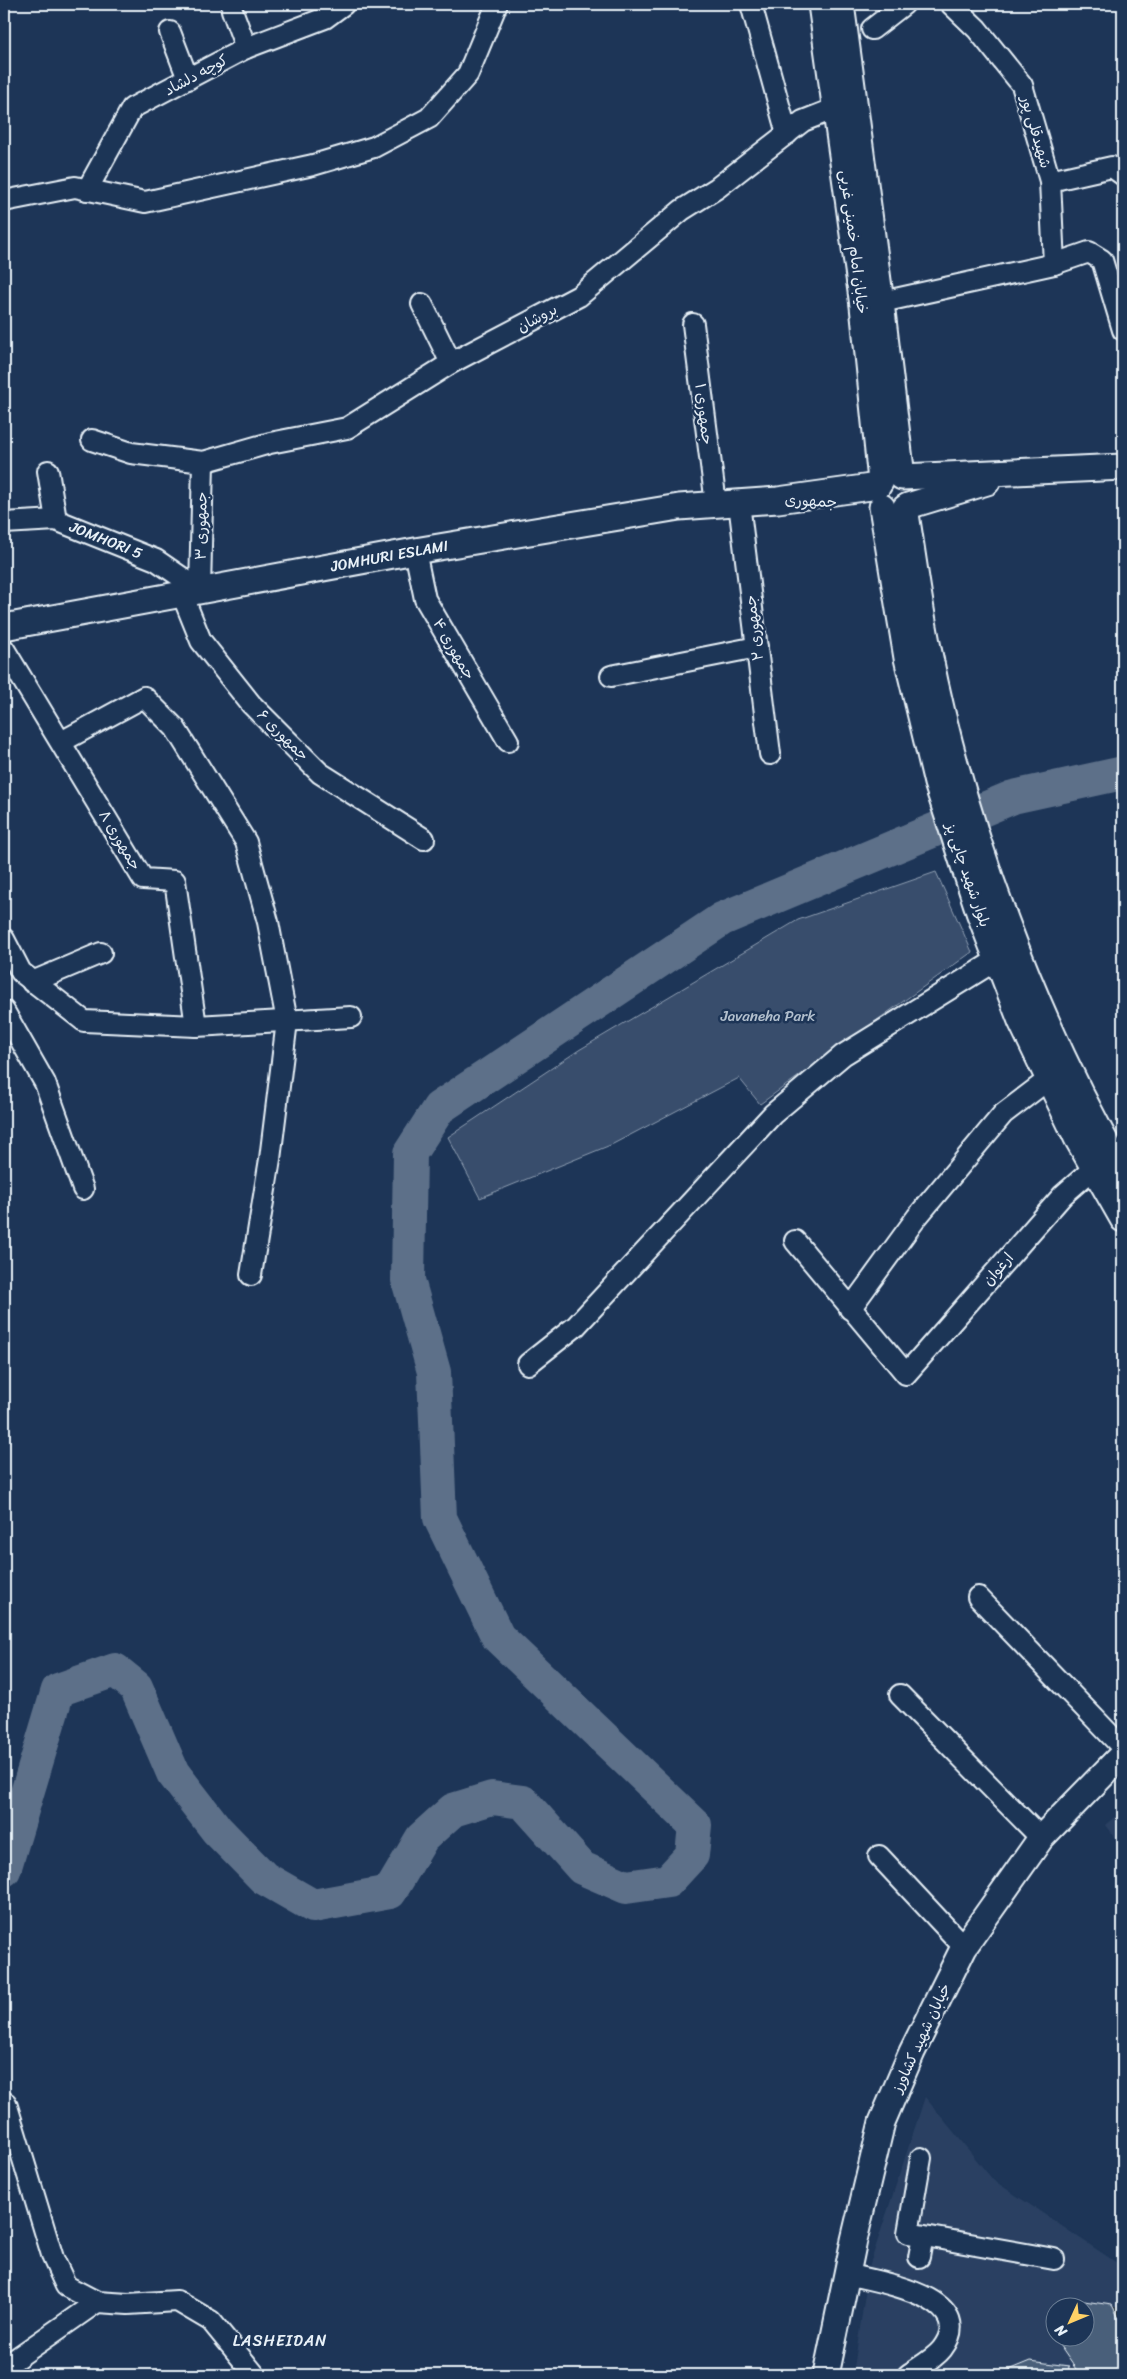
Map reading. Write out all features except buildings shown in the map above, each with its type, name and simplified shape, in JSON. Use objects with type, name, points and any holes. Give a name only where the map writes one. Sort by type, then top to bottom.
[{"type":"main road","name":"خیابان امام خمینی غربی","points":[[822,4],[845,107],[872,305],[891,495]]},
{"type":"main road","name":"خیابان امام خمینی غربی","points":[[841,4],[845,107]]},
{"type":"main road","name":"جمهوری","points":[[778,500],[891,495],[1026,471],[1123,467]]},
{"type":"main road","name":"بلوار شهید چایی پز","points":[[891,495],[929,653],[948,780],[975,864],[998,959],[1021,1021],[1077,1138],[1123,1219]]},
{"type":"main road","name":"JOMHURI ESLAMI","points":[[4,627],[415,552],[679,507],[778,500]]},
{"type":"main road","name":"بلوار شهید چایی پز","points":[[975,864],[1097,1128],[1123,1173]]},
{"type":"main road","name":"خیابان شهید کشاورز","points":[[826,2375],[882,2122],[912,2052],[964,1947],[1040,1838],[1123,1754]]},
{"type":"street","name":"کوچه دلشاد","points":[[87,190],[132,108],[246,48],[325,18],[344,4]]},
{"type":"street","points":[[4,201],[76,188],[145,202],[313,165],[374,147],[429,118],[468,74],[497,4]]},
{"type":"street","points":[[751,4],[787,134]]},
{"type":"street","points":[[872,29],[904,4]]},
{"type":"street","name":"شهیدقلی پور","points":[[951,4],[977,29],[1022,85],[1050,181],[1112,168],[1123,175]]},
{"type":"street","points":[[232,10],[246,48]]},
{"type":"street","points":[[170,32],[188,79]]},
{"type":"street","name":"بروشان","points":[[203,462],[270,443],[347,428],[451,363],[579,296],[682,210],[717,188],[803,121],[845,107]]},
{"type":"street","points":[[1050,181],[1054,264]]},
{"type":"street","points":[[872,305],[1054,264],[1089,252],[1102,260],[1123,330]]},
{"type":"street","points":[[422,304],[451,363]]},
{"type":"street","name":"جمهوری ۱","points":[[693,324],[727,504]]},
{"type":"street","points":[[92,440],[131,453],[203,462]]},
{"type":"street","name":"جمهوری ۳","points":[[191,592],[203,462]]},
{"type":"street","points":[[48,471],[56,520]]},
{"type":"street","name":"جمهوری ۲","points":[[727,504],[757,647],[770,754]]},
{"type":"street","name":"JOMHORI 5","points":[[4,523],[56,520],[156,560],[191,592]]},
{"type":"street","name":"جمهوری ۴","points":[[415,552],[425,599],[508,741]]},
{"type":"street","name":"جمهوری ۶","points":[[191,592],[201,641],[251,704],[320,773],[424,839]]},
{"type":"street","points":[[611,676],[757,647]]},
{"type":"street","name":"جمهوری ۸","points":[[4,649],[144,879],[175,881],[196,1026]]},
{"type":"street","points":[[61,742],[144,696],[175,728],[246,842],[268,922],[287,1021],[270,1159],[251,1275]]},
{"type":"street","points":[[4,939],[19,977],[84,1021],[196,1026],[351,1018]]},
{"type":"street","points":[[19,977],[101,953]]},
{"type":"street","points":[[528,1364],[576,1326],[773,1114],[843,1055],[998,959]]},
{"type":"street","points":[[4,1011],[45,1083],[82,1189]]},
{"type":"street","points":[[795,1241],[850,1309],[917,1216],[1003,1114],[1049,1079]]},
{"type":"street","name":"ارغوان","points":[[850,1309],[906,1374],[1063,1195],[1094,1168]]},
{"type":"street","points":[[978,1597],[1123,1748]]},
{"type":"street","points":[[900,1695],[1040,1838]]},
{"type":"street","points":[[879,1856],[964,1947]]},
{"type":"street","points":[[6,2103],[53,2258],[66,2286],[97,2302],[128,2304],[177,2301],[211,2321],[255,2375]]},
{"type":"street","points":[[921,2158],[908,2234],[1054,2259]]},
{"type":"street","points":[[919,2257],[923,2236]]},
{"type":"street","points":[[847,2274],[927,2297],[942,2307],[950,2323],[949,2338],[940,2351],[908,2375]]},
{"type":"street","points":[[4,2367],[97,2302]]},
{"type":"shaded area","points":[[1123,1810],[1123,1849],[1105,1825]]},
{"type":"shaded area","points":[[925,2097],[993,2180],[1123,2267],[1123,2375],[853,2375],[869,2267]]},
{"type":"green space","name":"Javaneha Park","points":[[936,872],[972,952],[760,1104],[739,1078],[613,1144],[480,1198],[448,1137],[579,1050],[798,920]]},
{"type":"waterway","points":[[4,1870],[58,1690],[115,1670],[136,1687],[173,1773],[217,1830],[264,1878],[313,1906],[390,1892],[422,1838],[453,1810],[492,1798],[523,1802],[582,1868],[626,1887],[668,1881],[692,1855],[695,1825],[498,1637],[440,1518],[434,1372],[408,1280],[410,1153],[439,1108],[722,919],[1013,797],[1123,773]]},
{"type":"district","name":"LASHEIDAN","points":[[280,2340]]}]
